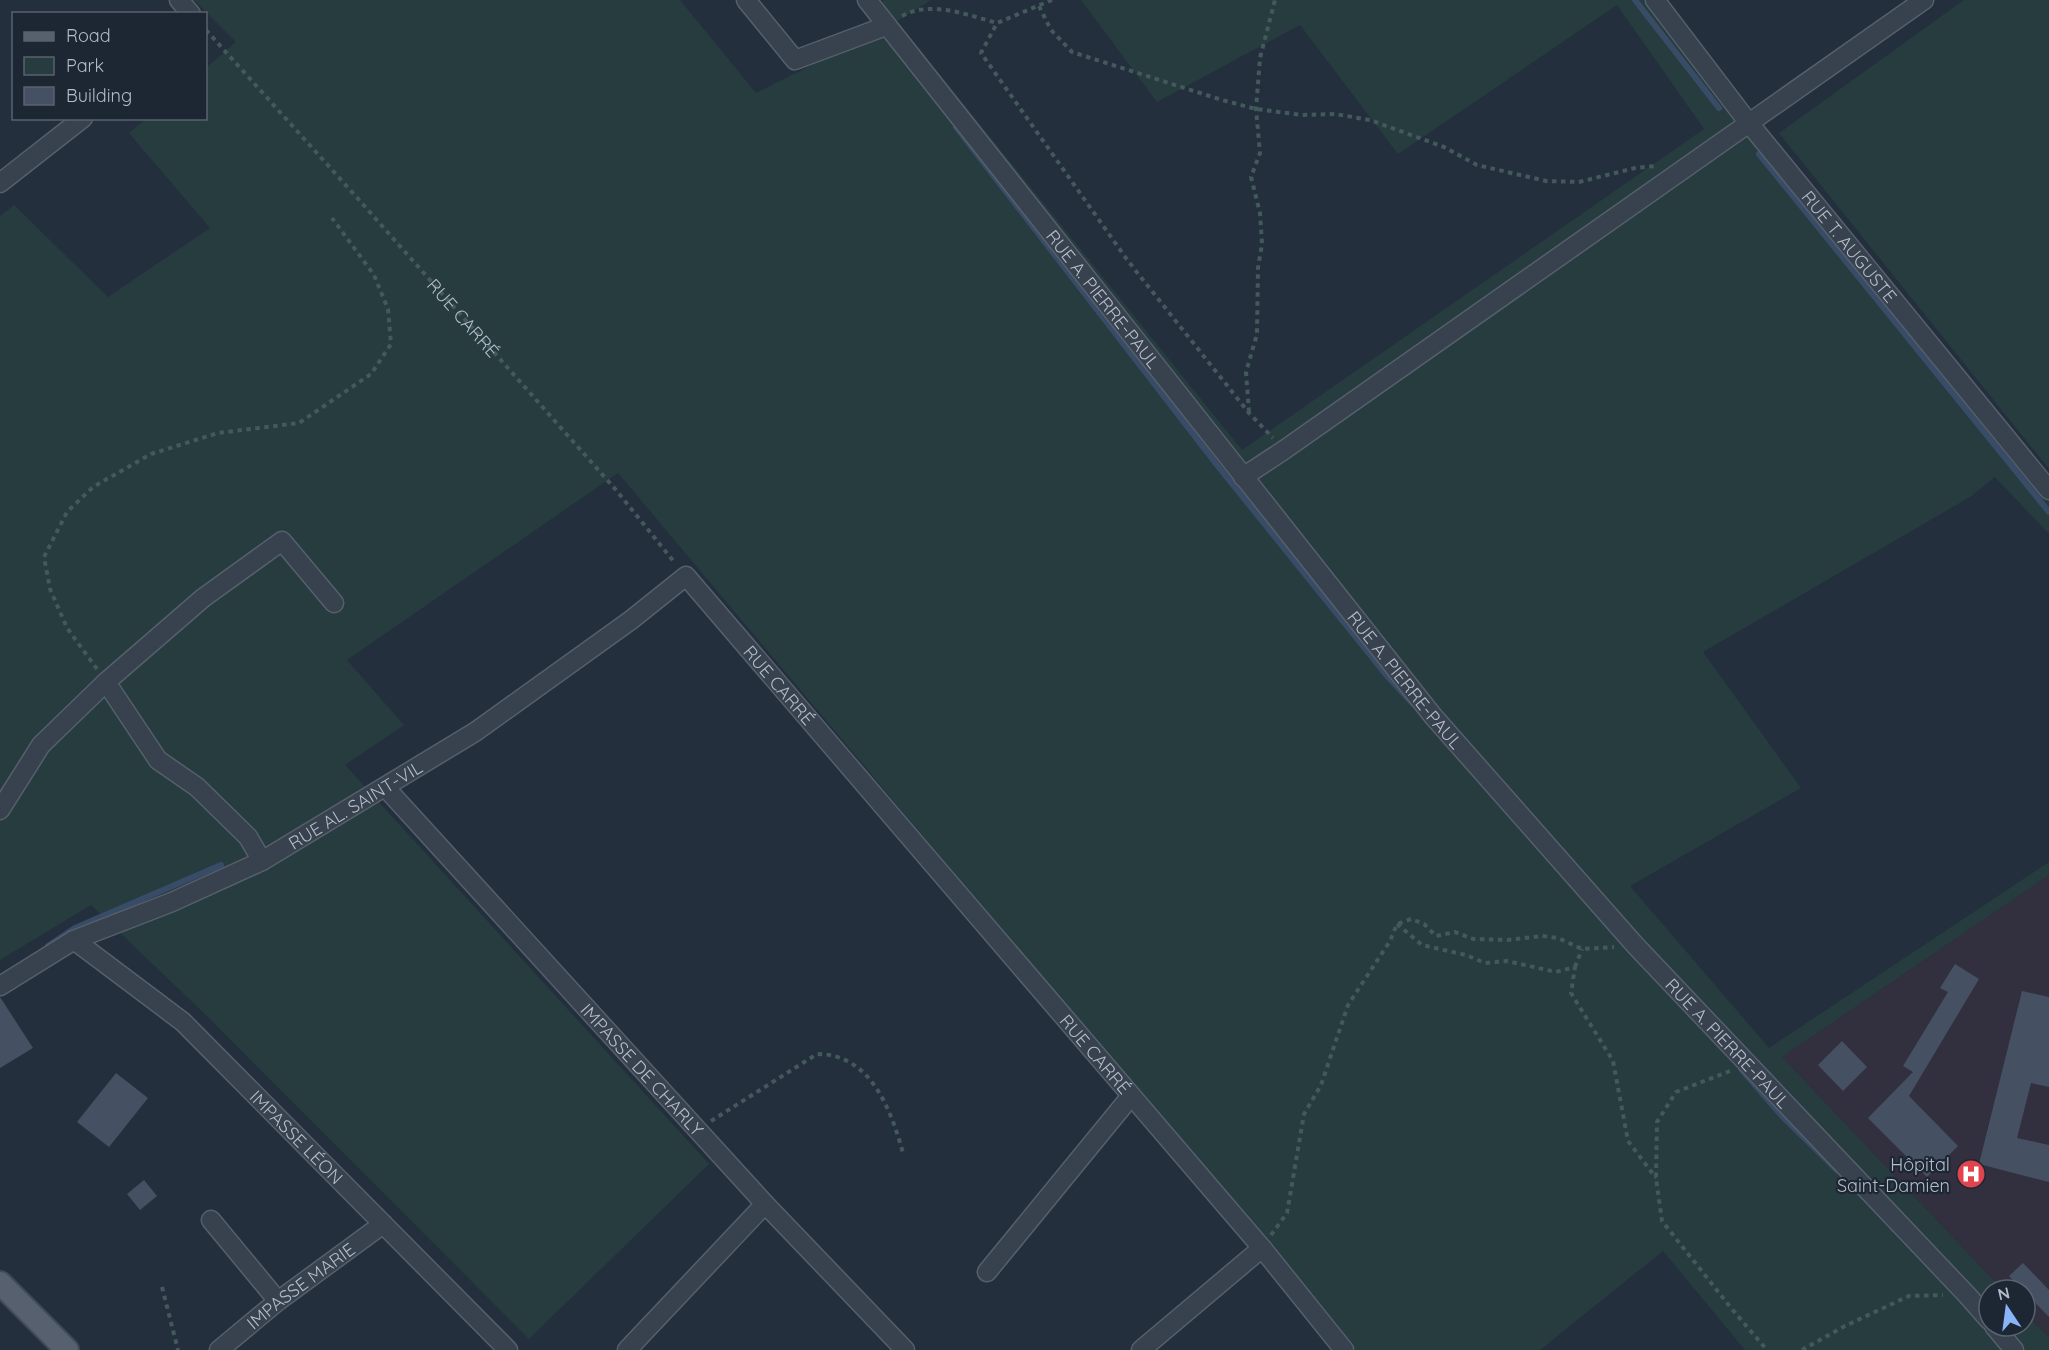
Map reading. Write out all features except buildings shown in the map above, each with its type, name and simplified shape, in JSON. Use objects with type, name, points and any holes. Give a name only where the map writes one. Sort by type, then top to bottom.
[{"type":"main road","points":[[0,1283],[67,1350]]},
{"type":"street","points":[[178,0],[189,12]]},
{"type":"street","points":[[746,0],[795,60],[886,26]]},
{"type":"street","name":"RUE A. PIERRE-PAUL","points":[[867,0],[1432,716],[1635,945],[1977,1306]]},
{"type":"street","name":"RUE T. AUGUSTE","points":[[1655,0],[1748,122],[2049,490]]},
{"type":"street","points":[[1243,477],[1924,0]]},
{"type":"street","points":[[0,183],[80,120]]},
{"type":"street","points":[[0,810],[41,745],[106,682],[203,598],[282,541],[334,603]]},
{"type":"street","name":"RUE AL. SAINT-VIL","points":[[0,986],[74,940],[172,902],[262,861],[475,732],[631,620],[686,576]]},
{"type":"street","name":"RUE CARRÉ","points":[[686,576],[1262,1248],[1344,1350]]},
{"type":"street","points":[[106,682],[158,760],[197,787],[248,837],[262,861]]},
{"type":"street","name":"IMPASSE DE CHARLY","points":[[385,787],[765,1204],[905,1350]]},
{"type":"street","name":"IMPASSE LÉON","points":[[74,940],[183,1022],[508,1350]]},
{"type":"street","points":[[987,1272],[1131,1096]]},
{"type":"street","points":[[627,1350],[765,1204]]},
{"type":"street","points":[[211,1220],[278,1301]]},
{"type":"street","name":"IMPASSE MARIE","points":[[219,1350],[278,1301],[384,1224]]},
{"type":"street","points":[[1141,1350],[1262,1248]]},
{"type":"street","points":[[2004,1338],[2014,1350]]},
{"type":"path","points":[[886,26],[913,10],[944,9],[997,23],[1052,0]]},
{"type":"path","points":[[1249,413],[1246,372],[1257,334],[1258,268],[1262,244],[1260,213],[1251,177],[1260,153],[1256,109],[1260,58],[1275,0]]},
{"type":"path","points":[[1039,6],[1051,30],[1072,52],[1169,85],[1256,109],[1302,115],[1335,114],[1370,120],[1444,147],[1477,165],[1546,181],[1579,182],[1635,168],[1695,162]]},
{"type":"path","points":[[997,23],[981,53],[1128,261],[1249,413],[1284,450]]},
{"type":"path","name":"RUE CARRÉ","points":[[207,31],[616,490],[686,576]]},
{"type":"path","points":[[106,682],[68,628],[50,590],[44,557],[66,513],[93,487],[151,454],[218,433],[298,423],[371,374],[391,344],[388,309],[374,275],[332,218]]},
{"type":"path","points":[[1262,1248],[1287,1213],[1304,1114],[1321,1085],[1348,1005],[1390,941],[1397,924],[1412,919],[1424,924],[1436,936],[1455,932],[1473,939],[1507,940],[1542,936],[1557,938],[1582,949],[1635,945]]},
{"type":"path","points":[[1397,924],[1422,945],[1466,955],[1485,963],[1507,961],[1556,972],[1575,968]]},
{"type":"path","points":[[1582,949],[1575,968],[1571,993],[1613,1061],[1628,1141],[1656,1178]]},
{"type":"path","points":[[698,1130],[817,1054],[833,1054],[852,1063],[870,1080],[884,1098],[894,1119],[903,1153]]},
{"type":"path","points":[[1748,1065],[1676,1092],[1657,1122],[1656,1178],[1662,1221],[1767,1350]]},
{"type":"path","points":[[162,1287],[178,1350]]},
{"type":"path","points":[[1802,1350],[1845,1326],[1909,1296],[1968,1295]]},
{"type":"shaded area","name":"Hôpital Saint-Damien","points":[[2049,875],[2049,1338],[2037,1326],[2037,1278],[1992,1278],[1782,1057]]},
{"type":"green space","points":[[194,0],[680,0],[756,93],[844,49],[883,14],[883,0],[931,0],[897,21],[1242,450],[1704,129],[1617,5],[1398,154],[1300,25],[1157,102],[1081,0],[1666,0],[1946,362],[2049,483],[2049,534],[1995,477],[1970,497],[1703,652],[1801,788],[1630,886],[1769,1048],[2049,862],[2049,875],[1782,1057],[1992,1278],[1977,1278],[1977,1338],[2037,1338],[2037,1326],[2049,1338],[2049,1350],[1745,1350],[1663,1251],[1540,1350],[1355,1350],[618,473],[347,660],[404,725],[345,765],[709,1164],[529,1339],[209,1018],[91,905],[0,960],[0,216],[14,205],[108,297],[210,228],[129,133],[145,120],[207,120],[207,67],[236,42]]},
{"type":"green space","points":[[1964,0],[2049,0],[2049,469],[1779,133]]},
{"type":"waterway","points":[[1635,0],[1719,108]]},
{"type":"waterway","points":[[956,127],[1217,465],[1388,677],[1413,704]]},
{"type":"waterway","points":[[1759,154],[2049,512]]},
{"type":"waterway","points":[[48,946],[75,928],[221,865]]},
{"type":"waterway","points":[[1741,1069],[1783,1117],[1837,1170]]},
{"type":"place","name":"Hôpital Saint-Damien","points":[[1971,1174]]}]
